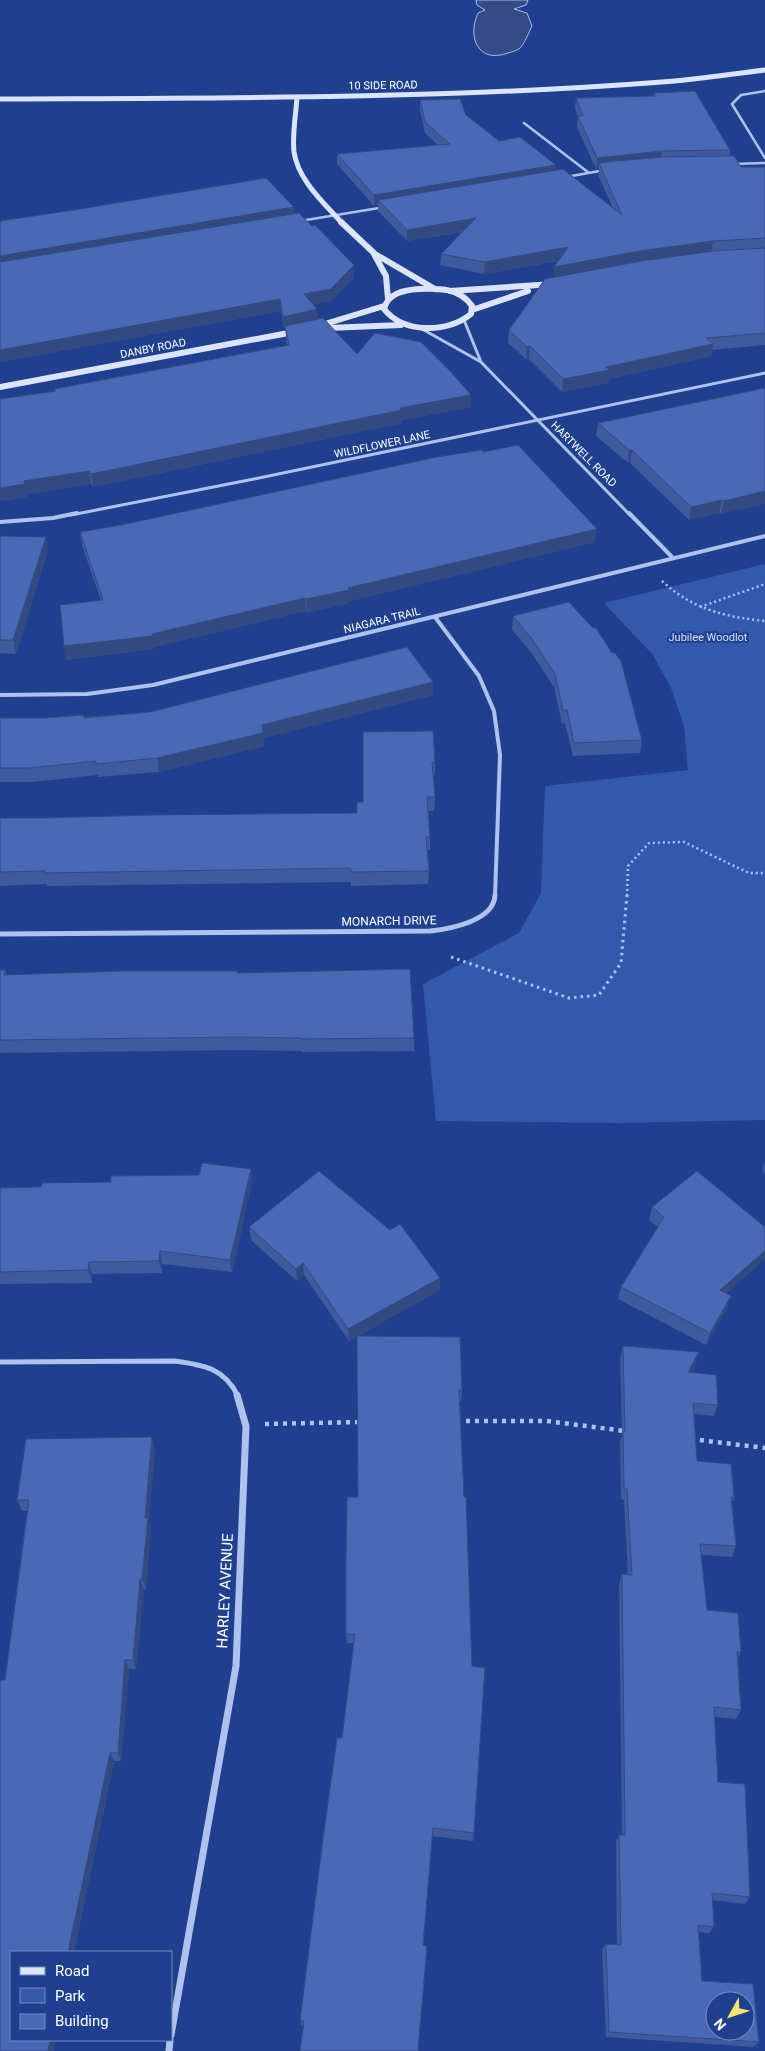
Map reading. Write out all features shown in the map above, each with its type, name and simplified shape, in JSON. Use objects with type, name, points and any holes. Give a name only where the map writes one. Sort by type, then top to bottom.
[{"type":"street","name":"10 SIDE ROAD","points":[[0,98],[297,97],[588,88],[765,70]]},
{"type":"street","points":[[765,91],[736,97],[732,104],[765,158]]},
{"type":"street","points":[[297,97],[293,148],[296,164],[308,185],[374,253],[404,273],[435,289]]},
{"type":"street","points":[[524,123],[589,173]]},
{"type":"street","points":[[726,164],[765,163]]},
{"type":"street","points":[[563,177],[613,169]]},
{"type":"street","points":[[292,222],[391,206]]},
{"type":"street","points":[[374,253],[386,276],[388,299]]},
{"type":"street","points":[[543,286],[450,291],[435,289],[411,290],[388,299],[384,306],[388,316],[404,324],[419,327],[443,327],[464,320],[472,310],[543,286],[562,282]]},
{"type":"street","points":[[450,291],[467,299],[472,310]]},
{"type":"street","name":"DANBY ROAD","points":[[0,387],[310,329],[384,306]]},
{"type":"street","name":"HARTWELL ROAD","points":[[464,320],[481,362]]},
{"type":"street","name":"DANBY ROAD","points":[[310,329],[404,324]]},
{"type":"street","name":"HARTWELL ROAD","points":[[419,327],[481,362],[673,558]]},
{"type":"street","name":"WILDFLOWER LANE","points":[[0,522],[53,518],[254,479],[765,373]]},
{"type":"street","name":"NIAGARA TRAIL","points":[[0,695],[87,694],[135,688],[765,536]]},
{"type":"street","name":"MONARCH DRIVE","points":[[0,934],[418,932],[448,930],[472,923],[487,912],[495,901],[500,755],[498,732],[490,696],[472,666],[435,617]]},
{"type":"street","name":"HARLEY AVENUE","points":[[0,1362],[175,1361],[201,1364],[218,1370],[231,1384],[241,1404],[246,1426],[236,1666],[172,2029]]},
{"type":"path","points":[[662,580],[683,599],[698,608],[723,616],[765,621]]},
{"type":"path","points":[[698,608],[765,584]]},
{"type":"path","points":[[451,957],[569,998],[599,995],[621,963],[626,923],[628,866],[650,843],[684,842],[749,873],[765,873]]},
{"type":"path","points":[[448,1422],[547,1421],[626,1431]]},
{"type":"path","points":[[246,1426],[297,1422],[368,1422]]},
{"type":"path","points":[[686,1438],[765,1448]]},
{"type":"green space","name":"Jubilee Woodlot","points":[[765,564],[765,1120],[618,1123],[436,1121],[423,984],[519,933],[541,893],[545,786],[688,770],[684,726],[671,688],[653,655],[604,603]]},
{"type":"shaded area","points":[[476,0],[528,0],[526,5],[514,9],[527,13],[532,26],[525,42],[519,49],[498,55],[489,55],[482,52],[475,39],[474,31],[478,13],[485,10],[477,5]]},
{"type":"building","points":[[695,91],[730,150],[662,151],[597,158],[578,116],[583,116],[576,98],[656,96],[654,93]]},
{"type":"building","points":[[460,99],[466,115],[499,141],[520,137],[556,165],[374,195],[337,154],[450,144],[425,122],[420,100]]},
{"type":"building","points":[[734,156],[741,167],[765,167],[765,238],[713,241],[640,251],[554,267],[568,247],[485,262],[441,254],[476,218],[407,230],[378,200],[563,169],[622,215],[599,163],[663,157]]},
{"type":"building","points":[[266,178],[294,207],[0,256],[0,221]]},
{"type":"building","points":[[299,213],[312,226],[315,225],[354,265],[331,289],[304,294],[317,309],[283,317],[280,299],[0,350],[0,262]]},
{"type":"building","points":[[765,248],[765,333],[706,338],[713,344],[606,367],[610,370],[563,379],[530,346],[527,347],[509,330],[545,279],[641,261],[714,251]]},
{"type":"building","points":[[323,318],[357,354],[375,333],[421,342],[471,395],[400,408],[402,410],[91,474],[89,471],[24,481],[25,484],[0,488],[0,399],[56,391],[54,389],[289,345],[285,326]]},
{"type":"building","points":[[765,388],[765,491],[724,501],[691,507],[632,450],[629,450],[598,423]]},
{"type":"building","points":[[518,445],[597,529],[348,588],[349,590],[305,598],[152,634],[153,636],[64,646],[60,605],[103,600],[80,532],[121,525],[437,457],[482,450],[483,452]]},
{"type":"building","points":[[0,536],[46,537],[13,640],[0,640]]},
{"type":"building","points":[[569,602],[593,628],[596,628],[612,653],[615,653],[621,661],[642,740],[574,743],[567,710],[563,710],[555,674],[532,639],[513,616]]},
{"type":"building","points":[[407,647],[433,682],[262,725],[263,733],[157,758],[96,764],[96,761],[29,768],[0,768],[0,718],[45,718],[84,715],[84,718],[150,712]]},
{"type":"building","points":[[433,731],[435,762],[432,762],[435,797],[427,797],[430,837],[426,837],[429,871],[351,872],[351,868],[44,873],[45,871],[0,872],[0,818],[357,813],[357,802],[363,802],[363,732]]},
{"type":"building","points":[[410,969],[414,1038],[301,1039],[239,1037],[0,1040],[0,970],[5,970],[4,975],[122,971],[237,971],[237,973]]},
{"type":"building","points":[[202,1163],[251,1169],[230,1260],[160,1251],[159,1261],[89,1262],[88,1270],[0,1272],[0,1188],[41,1187],[42,1183],[111,1182],[111,1176],[199,1175]]},
{"type":"building","points":[[319,1171],[390,1230],[400,1224],[440,1278],[348,1329],[303,1263],[296,1269],[249,1227]]},
{"type":"building","points":[[697,1171],[765,1227],[765,1251],[720,1290],[731,1296],[710,1333],[621,1287],[664,1217],[652,1207]]},
{"type":"building","points":[[357,1336],[460,1337],[462,1390],[459,1390],[464,1497],[466,1497],[472,1666],[485,1668],[474,1833],[433,1828],[423,1945],[427,1946],[418,2051],[300,2051],[304,2021],[300,2020],[324,1831],[337,1738],[342,1738],[355,1634],[346,1634],[346,1557],[347,1497],[358,1497]]},
{"type":"building","points":[[623,1346],[699,1352],[688,1372],[716,1375],[718,1405],[693,1403],[697,1461],[731,1464],[734,1498],[731,1497],[736,1546],[700,1544],[707,1610],[738,1613],[741,1652],[737,1652],[741,1710],[714,1707],[718,1782],[745,1784],[750,1897],[712,1893],[714,1927],[698,1925],[702,1981],[753,1984],[754,1991],[705,1991],[705,2038],[609,2032],[606,1944],[621,1945],[619,1835],[625,1835],[622,1574],[632,1575],[627,1489],[624,1489],[623,1432],[625,1432]]},
{"type":"building","points":[[152,1437],[145,1518],[148,1518],[142,1579],[140,1579],[133,1660],[125,1660],[118,1753],[110,1753],[68,1951],[10,1951],[10,2041],[50,2041],[48,2051],[0,2051],[0,1680],[5,1680],[29,1500],[17,1500],[26,1439]]},
{"type":"building","points":[[755,2003],[759,2042],[744,2041],[755,2041]]}]
